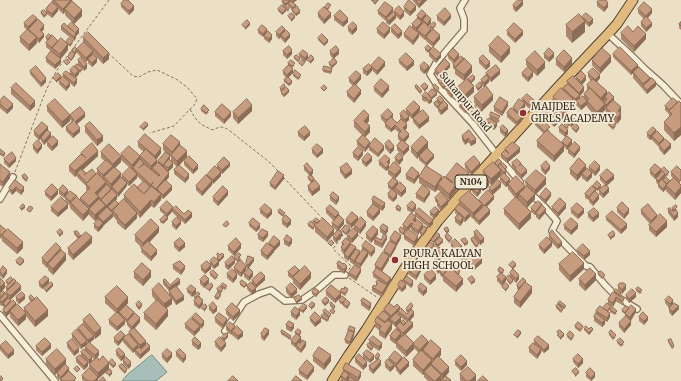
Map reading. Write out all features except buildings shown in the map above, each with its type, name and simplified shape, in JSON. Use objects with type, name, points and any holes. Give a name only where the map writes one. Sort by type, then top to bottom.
[{"type":"highway","name":"N104","points":[[332,381],[410,260],[438,221],[496,155],[617,24],[633,0]]},
{"type":"street","name":"Sultanpur Road","points":[[465,0],[460,8],[464,19],[464,30],[436,62],[430,74],[437,84],[473,124],[496,155]]},
{"type":"street","points":[[608,34],[645,69],[664,84],[679,102],[681,102]]},
{"type":"street","points":[[496,155],[522,184]]},
{"type":"street","points":[[0,199],[13,177]]},
{"type":"street","points":[[527,190],[557,221],[552,231],[586,266],[590,267],[617,297],[637,308]]},
{"type":"street","points":[[225,332],[244,302],[259,294],[271,290],[285,301],[302,300],[334,275],[346,275]]},
{"type":"street","points":[[0,315],[56,381]]},
{"type":"path","points":[[13,177],[42,98],[49,84],[57,70],[109,0]]},
{"type":"path","points":[[106,51],[133,76],[139,77],[148,72],[157,70],[176,79],[187,87],[197,99],[195,104],[174,126],[150,133]]},
{"type":"path","points":[[190,109],[195,119],[204,127],[213,130],[219,126],[224,126],[268,161],[279,172]]},
{"type":"path","points":[[284,178],[324,222]]},
{"type":"path","points":[[345,225],[339,232],[343,235],[333,249],[351,266],[346,275],[383,302]]},
{"type":"path","points":[[357,234],[369,244]]},
{"type":"water","points":[[152,355],[167,372],[156,381],[122,381],[127,375]]},
{"type":"place","name":"MAIJDEE GIRLS ACADEMY","points":[[523,113]]},
{"type":"place","name":"POURA KALYAN HIGH SCHOOL","points":[[395,260]]}]
